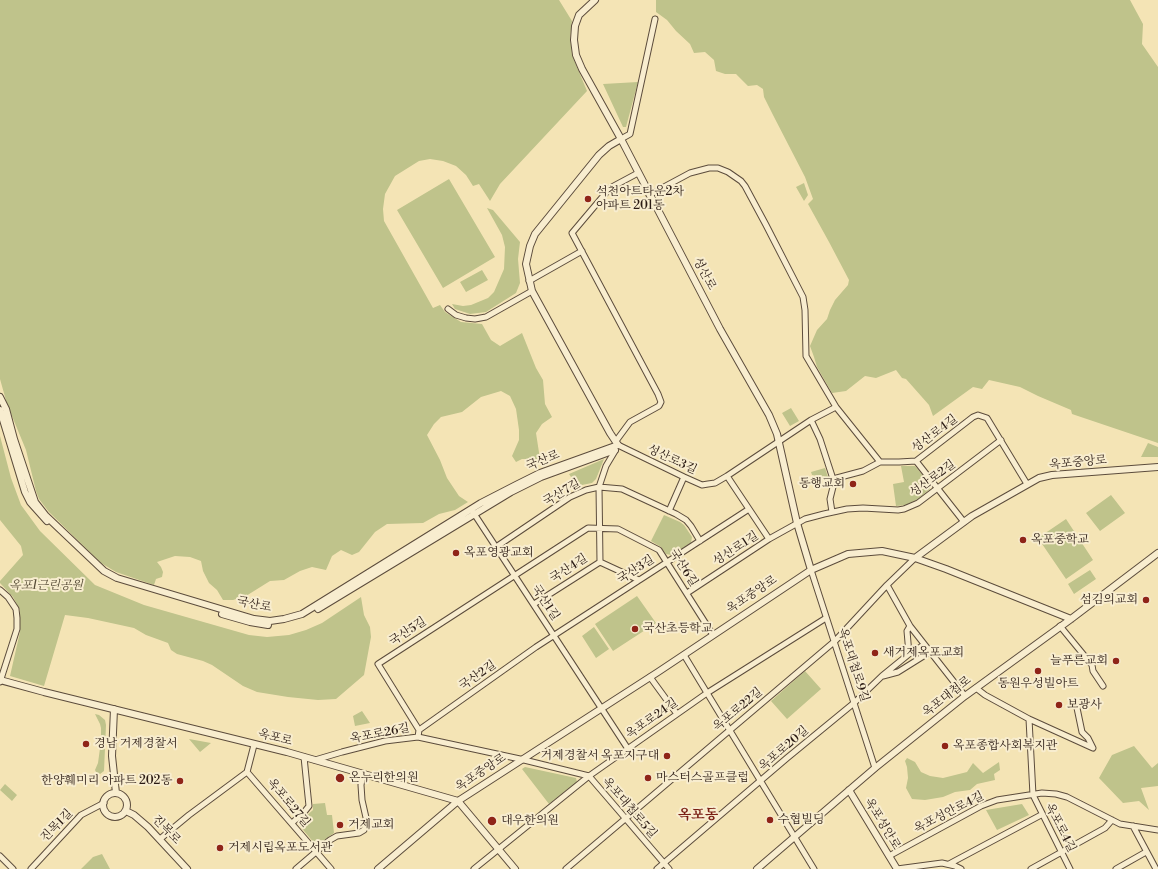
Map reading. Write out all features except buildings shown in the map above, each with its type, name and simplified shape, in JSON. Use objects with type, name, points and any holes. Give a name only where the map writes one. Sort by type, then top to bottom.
[{"type":"street","name":"성산로","points":[[595,0],[579,15],[575,26],[574,40],[576,55],[582,69],[621,139],[720,329],[769,415],[780,442],[797,523],[811,570]]},
{"type":"street","points":[[617,446],[532,291],[526,264],[530,246],[535,234],[599,155],[609,146],[630,134],[655,19]]},
{"type":"street","points":[[649,195],[690,173],[709,168],[718,168],[728,172],[741,181],[745,186],[800,290],[805,310],[806,356],[836,407],[880,462],[863,471],[833,479]]},
{"type":"street","points":[[600,562],[599,487],[606,466],[630,422],[659,406],[661,402],[572,233],[610,188],[638,173]]},
{"type":"street","points":[[529,281],[582,251]]},
{"type":"street","points":[[448,309],[466,318],[475,319],[486,317],[532,291]]},
{"type":"street","name":"국산로","points":[[0,397],[6,409],[14,439],[35,502],[46,516],[104,571],[116,578],[254,619],[270,621],[302,614],[540,473],[617,446]]},
{"type":"street","points":[[780,442],[811,420],[836,407]]},
{"type":"street","name":"국산로","points":[[0,410],[25,492],[30,502],[41,516],[101,573],[115,581],[250,622],[269,625],[285,623],[302,618],[473,512]]},
{"type":"street","name":"성산로4길","points":[[880,462],[916,461],[973,417],[978,415],[987,418],[1027,484]]},
{"type":"street","points":[[811,420],[820,439],[833,479],[834,487],[830,499],[832,512]]},
{"type":"street","name":"성산로2길","points":[[797,523],[832,512],[863,508],[904,509],[918,503],[1001,440]]},
{"type":"street","name":"성산로3길","points":[[617,446],[684,478],[702,484],[715,483],[780,442]]},
{"type":"street","points":[[916,461],[964,522]]},
{"type":"street","name":"옥포중앙로","points":[[378,869],[458,801],[684,655],[811,570],[848,554],[873,551],[893,552],[915,558],[964,522],[1039,478],[1052,475],[1158,467]]},
{"type":"street","points":[[727,476],[769,539]]},
{"type":"street","points":[[669,511],[684,478]]},
{"type":"street","name":"국산7길","points":[[496,547],[570,497],[586,490],[599,487],[622,489],[686,520],[700,541]]},
{"type":"street","name":"국산3길","points":[[555,636],[749,509]]},
{"type":"street","name":"국산1길","points":[[473,512],[602,707],[628,749]]},
{"type":"street","name":"성산로1길","points":[[687,593],[769,539],[797,523]]},
{"type":"street","name":"국산6길","points":[[515,576],[588,528],[618,529],[659,550],[713,635]]},
{"type":"street","name":"옥포대첩로","points":[[757,869],[875,768],[965,696],[1071,619],[1158,553]]},
{"type":"street","points":[[915,558],[1071,619]]},
{"type":"street","name":"옥포로22길","points":[[566,869],[835,640],[915,558]]},
{"type":"street","name":"국산4길","points":[[534,604],[600,562],[639,580]]},
{"type":"street","name":"옥포대첩로9길","points":[[811,570],[826,618],[835,640],[875,768]]},
{"type":"street","name":"국산5길","points":[[420,730],[378,664],[515,576]]},
{"type":"street","points":[[887,585],[910,626],[965,696]]},
{"type":"street","points":[[0,590],[8,597],[16,609],[17,618],[17,629],[0,681]]},
{"type":"street","name":"옥포로24길","points":[[474,869],[589,776],[707,693],[826,618]]},
{"type":"street","points":[[909,654],[907,631],[910,626]]},
{"type":"street","points":[[1060,626],[1092,665],[1093,671],[1103,686]]},
{"type":"street","name":"국산2길","points":[[420,730],[555,636]]},
{"type":"street","name":"옥포로20길","points":[[657,869],[854,703],[882,676],[909,654],[924,645]]},
{"type":"street","points":[[882,676],[898,672],[930,652]]},
{"type":"street","points":[[684,655],[814,869]]},
{"type":"street","points":[[650,677],[677,714]]},
{"type":"street","name":"옥포로","points":[[0,681],[304,757],[458,801]]},
{"type":"street","points":[[976,688],[984,695],[1029,719],[1094,748],[1082,732],[1077,708]]},
{"type":"street","points":[[114,709],[112,756],[116,794]]},
{"type":"street","points":[[1029,719],[1032,795]]},
{"type":"street","points":[[418,737],[420,730]]},
{"type":"street","name":"옥포로26길","points":[[315,760],[385,741],[418,737],[520,760]]},
{"type":"street","points":[[160,839],[189,815],[247,772],[254,745]]},
{"type":"street","points":[[292,823],[306,811],[309,806],[304,757]]},
{"type":"street","name":"옥포대첩로5길","points":[[520,760],[589,776],[669,869]]},
{"type":"street","name":"옥포로27길","points":[[247,772],[331,869]]},
{"type":"street","points":[[296,869],[330,840],[337,836],[352,835],[364,830],[367,822],[362,800],[361,785],[363,774]]},
{"type":"street","name":"옥포성안로","points":[[849,790],[897,869]]},
{"type":"street","name":"옥포성안로4길","points":[[889,856],[981,806],[997,800],[1042,793],[1056,794],[1067,797],[1120,824],[1158,830]]},
{"type":"street","points":[[116,794],[123,796],[126,800],[126,811],[117,817],[110,816],[104,810],[104,803],[110,795],[116,794]]},
{"type":"street","name":"옥포로4길","points":[[1032,795],[1070,869]]},
{"type":"street","points":[[458,801],[515,869]]},
{"type":"street","name":"진목1길","points":[[31,869],[81,815],[104,803]]},
{"type":"street","name":"진목로","points":[[126,811],[134,815],[160,839],[187,869]]},
{"type":"street","points":[[949,864],[1041,815]]},
{"type":"street","points":[[1031,869],[1105,828],[1112,820]]},
{"type":"street","points":[[1133,826],[1156,869]]},
{"type":"street","points":[[1116,869],[1146,852]]},
{"type":"street","points":[[0,856],[13,869]]},
{"type":"street","points":[[897,869],[942,863],[961,869]]},
{"type":"green space","points":[[0,0],[559,0],[572,21],[570,37],[572,55],[587,91],[500,184],[490,201],[479,184],[473,186],[466,175],[456,166],[443,161],[430,159],[419,161],[395,176],[385,194],[383,209],[384,221],[433,308],[440,305],[445,312],[461,322],[482,324],[491,340],[500,346],[522,333],[536,368],[543,380],[545,404],[552,417],[542,424],[536,433],[540,459],[522,459],[516,462],[512,456],[519,440],[516,409],[510,396],[501,391],[481,397],[462,412],[441,417],[434,424],[427,435],[440,460],[447,478],[459,496],[468,502],[455,510],[439,514],[423,523],[387,524],[375,532],[359,552],[352,555],[341,550],[332,556],[326,570],[312,567],[300,571],[284,580],[270,581],[246,596],[233,600],[223,600],[217,590],[209,583],[203,571],[201,561],[190,557],[175,556],[157,562],[163,572],[162,577],[156,579],[154,585],[116,572],[101,563],[49,512],[39,499],[26,450],[7,404],[0,379]]},
{"type":"green space","points":[[656,0],[1130,0],[1143,24],[1142,44],[1158,67],[1158,443],[1072,414],[1071,410],[1020,387],[989,380],[982,389],[973,387],[933,416],[929,405],[896,370],[876,378],[865,376],[846,391],[832,393],[817,367],[810,346],[817,330],[827,319],[835,300],[848,285],[849,280],[808,204],[813,199],[805,177],[764,97],[763,89],[757,85],[748,86],[736,74],[725,74],[716,71],[714,60],[705,52],[694,53],[690,44],[667,20],[656,12]]},
{"type":"green space","points":[[638,82],[626,127],[623,127],[603,84]]},
{"type":"green space","points":[[449,179],[495,257],[443,288],[397,210]]},
{"type":"green space","points":[[804,183],[808,195],[804,201],[796,187]]},
{"type":"green space","points":[[487,208],[493,210],[520,242],[518,259],[520,283],[516,293],[486,312],[470,314],[455,309],[452,304],[463,306],[471,305],[488,298],[494,292],[504,269],[505,247],[502,235]]},
{"type":"green space","points":[[482,270],[488,280],[466,292],[460,282]]},
{"type":"green space","points":[[791,408],[799,421],[790,426],[782,413]]},
{"type":"green space","name":"옥포1근린공원","points":[[0,436],[11,478],[21,505],[40,531],[95,585],[144,605],[249,635],[267,637],[289,635],[306,630],[322,623],[361,597],[364,615],[370,627],[371,637],[364,675],[336,699],[318,700],[257,692],[243,686],[212,665],[177,654],[171,650],[168,643],[146,635],[134,628],[88,618],[65,615],[44,686],[10,676],[20,632],[20,610],[13,597],[0,583],[0,581],[23,555],[21,546],[0,520]]},
{"type":"green space","points":[[1148,443],[1158,447],[1158,457],[1141,457]]},
{"type":"green space","points":[[604,459],[596,479],[592,483],[577,486],[569,474]]},
{"type":"green space","points":[[901,466],[915,466],[930,484],[930,489],[918,499],[906,505],[896,506],[893,484],[904,482]]},
{"type":"green space","points":[[825,468],[828,477],[812,475],[811,472]]},
{"type":"green space","points":[[1111,495],[1125,513],[1100,531],[1086,513]]},
{"type":"green space","points":[[664,515],[684,525],[692,537],[691,543],[671,555],[666,554],[661,547],[651,541]]},
{"type":"green space","points":[[1066,519],[1093,560],[1066,579],[1038,538]]},
{"type":"green space","points":[[1090,570],[1096,579],[1074,594],[1068,584]]},
{"type":"green space","points":[[637,596],[656,623],[613,651],[595,624]]},
{"type":"green space","points":[[594,627],[609,649],[596,658],[582,636]]},
{"type":"green space","points":[[805,671],[821,689],[787,719],[771,701]]},
{"type":"green space","points":[[362,711],[370,723],[355,726],[353,716]]},
{"type":"green space","points":[[95,714],[99,715],[105,720],[106,725],[104,771],[100,774],[95,770],[98,763],[101,728]]},
{"type":"green space","points":[[189,739],[211,743],[200,752]]},
{"type":"green space","points":[[1134,746],[1152,768],[1158,763],[1158,786],[1141,788],[1149,810],[1139,801],[1123,803],[1099,778],[1112,755]]},
{"type":"green space","points":[[907,758],[915,762],[921,772],[930,776],[943,778],[967,772],[973,763],[983,773],[999,762],[1000,770],[994,774],[995,780],[977,784],[970,790],[955,792],[943,797],[925,800],[912,799],[906,788],[908,778],[905,761]]},
{"type":"green space","points":[[525,767],[576,778],[577,782],[549,804],[522,769]]},
{"type":"green space","points":[[5,784],[17,795],[12,801],[0,790]]},
{"type":"green space","points":[[325,803],[327,815],[332,815],[334,833],[319,844],[315,844],[299,825],[299,822],[313,810],[313,804]]},
{"type":"green space","points":[[1022,804],[1029,815],[997,830],[986,810]]},
{"type":"green space","points":[[102,854],[110,869],[81,869],[93,857]]},
{"type":"place","name":"석천아트타운2차 아파트 201동","points":[[588,199]]},
{"type":"place","name":"동행교회","points":[[853,484]]},
{"type":"place","name":"옥포중학교","points":[[1023,540]]},
{"type":"place","name":"옥포영광교회","points":[[456,553]]},
{"type":"place","name":"섬김의교회","points":[[1146,600]]},
{"type":"place","name":"국산초등학교","points":[[635,629]]},
{"type":"place","name":"새거제옥포교회","points":[[875,653]]},
{"type":"place","name":"늘푸른교회","points":[[1116,661]]},
{"type":"place","name":"동원우성빌아트","points":[[1038,671]]},
{"type":"place","name":"보광사","points":[[1059,705]]},
{"type":"place","name":"경남 거제경찰서","points":[[86,744]]},
{"type":"place","name":"옥포종합사회복지관","points":[[945,746]]},
{"type":"place","name":"거제경찰서 옥포지구대","points":[[667,756]]},
{"type":"place","name":"온누리한의원","points":[[340,778]]},
{"type":"place","name":"마스터스골프클럽","points":[[648,778]]},
{"type":"place","name":"한양훼미리 아파트 202동","points":[[180,781]]},
{"type":"place","name":"수협빌딩","points":[[770,820]]},
{"type":"place","name":"대우한의원","points":[[492,821]]},
{"type":"place","name":"거제교회","points":[[340,825]]},
{"type":"place","name":"거제시립옥포도서관","points":[[220,848]]},
{"type":"district","name":"옥포동","points":[[698,816]]}]
